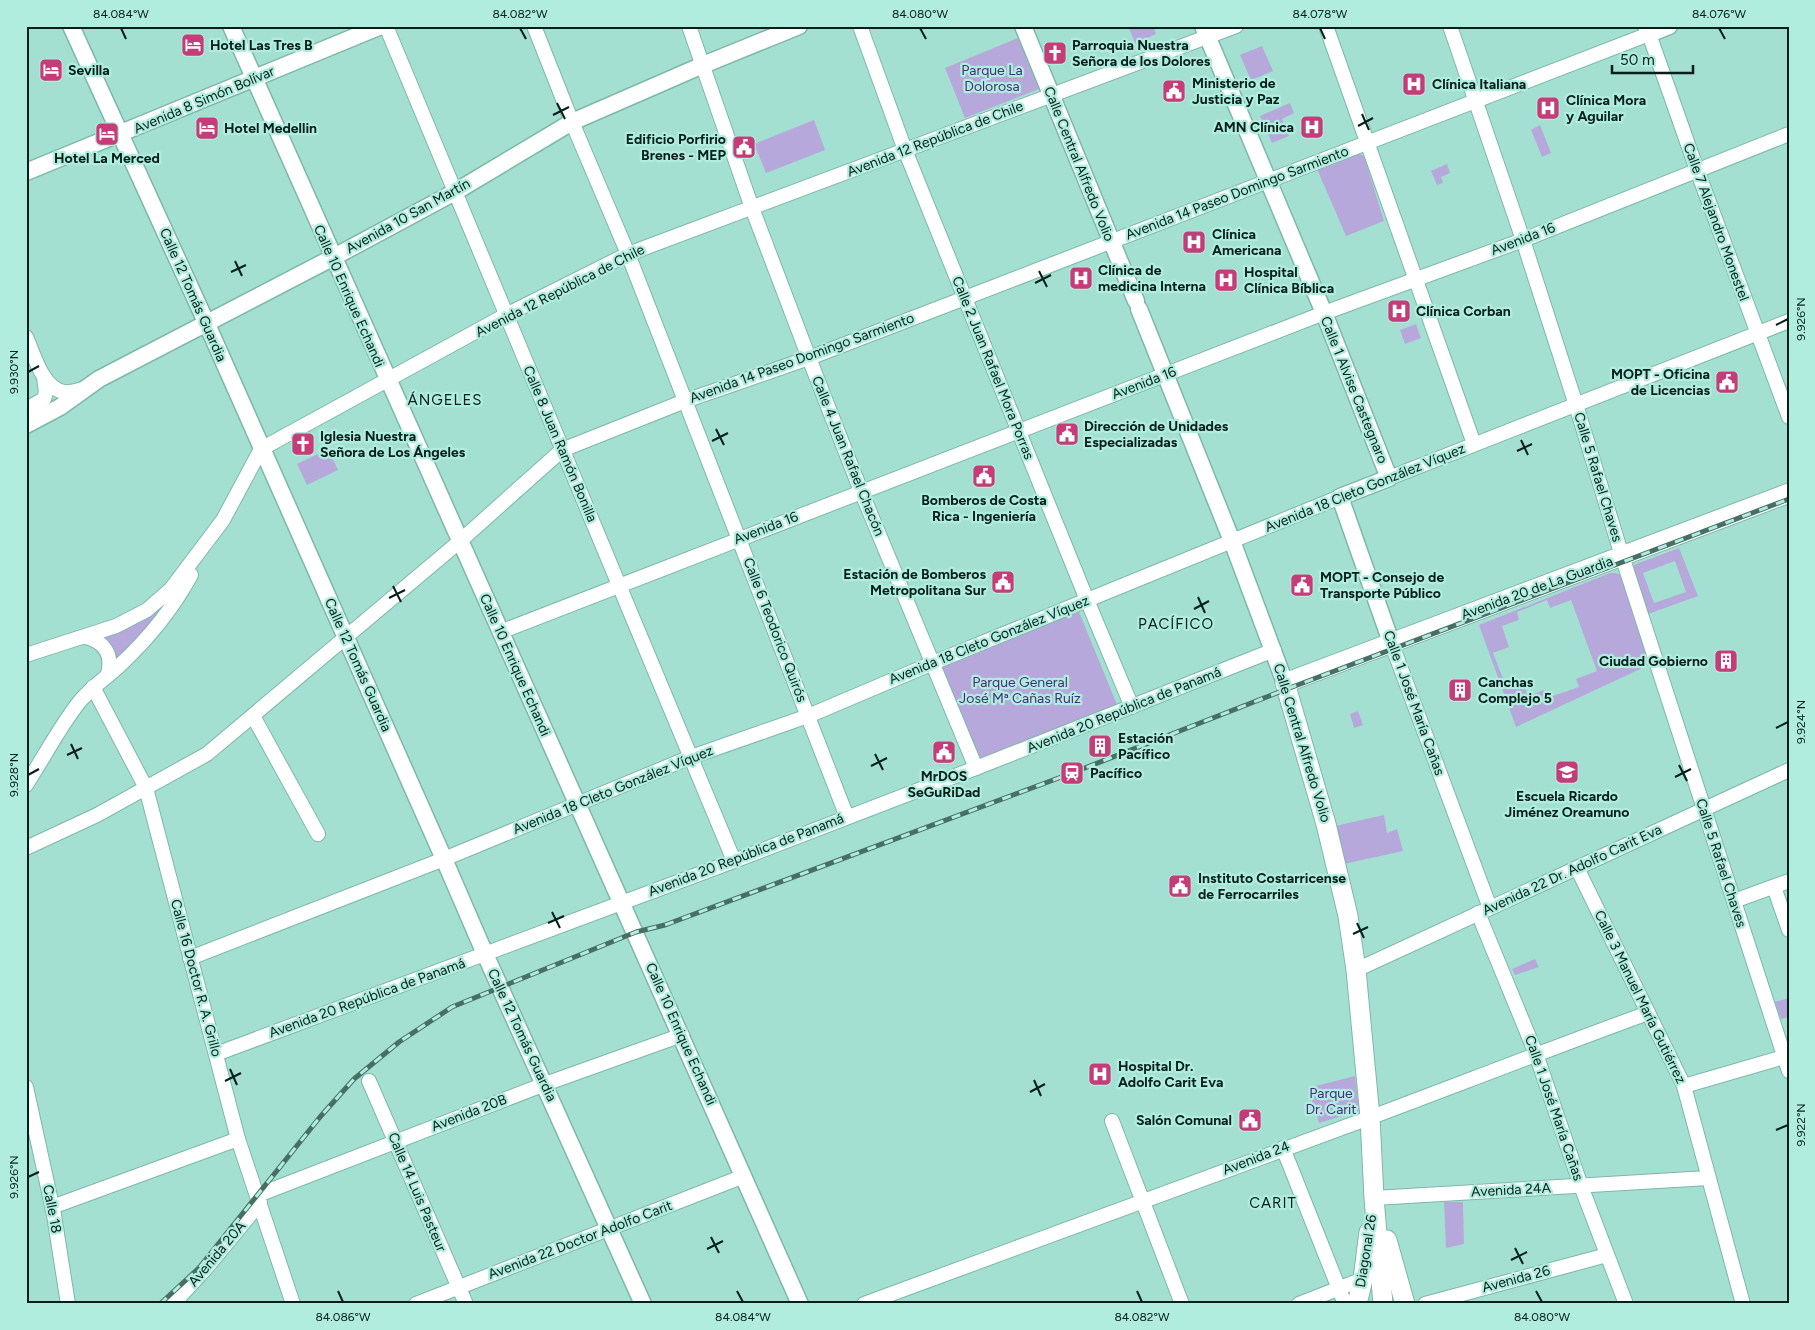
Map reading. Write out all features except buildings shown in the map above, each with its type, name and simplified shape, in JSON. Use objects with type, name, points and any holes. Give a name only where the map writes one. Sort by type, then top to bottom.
[{"type":"main road","name":"Avenida 20 de La Guardia","points":[[1285,683],[1789,492]]},
{"type":"main road","name":"Calle Central Alfredo Volio","points":[[1285,683],[1338,867],[1348,916],[1356,970],[1370,1117],[1374,1198],[1383,1304]]},
{"type":"main road","name":"Calle Central Alfredo Volio","points":[[1374,1198],[1405,1304]]},
{"type":"main road","name":"Diagonal 26","points":[[1357,1304],[1363,1279],[1374,1198]]},
{"type":"main road","name":"Diagonal 26","points":[[1392,1304],[1393,1264]]},
{"type":"street","name":"Calle 12 Tomás Guardia","points":[[71,26],[206,322],[485,954],[611,1229],[643,1304]]},
{"type":"street","name":"Calle 10 Enrique Echandi","points":[[231,26],[332,258],[682,1035],[800,1304]]},
{"type":"street","name":"Avenida 8 Simón Bolívar","points":[[26,172],[381,26]]},
{"type":"street","name":"Calle 8 Juan Ramón Bonilla","points":[[386,26],[734,861]]},
{"type":"street","name":"Calle 6 Teodorico Quirós","points":[[534,26],[628,254],[847,817]]},
{"type":"street","name":"Calle 4 Juan Rafael Chacón","points":[[689,26],[752,208],[809,358],[861,491],[976,768]]},
{"type":"street","name":"Avenida 10 San Martín","points":[[26,425],[60,407],[99,379],[455,192],[572,122],[799,26]]},
{"type":"street","name":"Calle 2 Juan Rafael Mora Porras","points":[[860,26],[905,150],[1132,707]]},
{"type":"street","name":"Calle Central Alfredo Volio","points":[[1023,26],[1050,96],[1167,374],[1285,683]]},
{"type":"street","name":"Avenida 12 República de Chile","points":[[261,449],[506,316],[628,254],[1050,96],[1205,32],[1236,26]]},
{"type":"street","points":[[1326,26],[1474,444]]},
{"type":"street","name":"Calle 5 Rafael Chaves","points":[[1450,26],[1523,240],[1622,556],[1789,1071]]},
{"type":"street","name":"Avenida 14 Paseo Domingo Sarmiento","points":[[26,848],[97,815],[207,754],[459,542],[562,450],[685,401],[809,358],[1267,182],[1648,30],[1669,26]]},
{"type":"street","name":"Calle 7 Alejandro Monestel","points":[[1648,30],[1697,170],[1789,416]]},
{"type":"street","name":"Calle 1 Alvise Castegnaro","points":[[1205,32],[1324,313],[1389,478]]},
{"type":"street","name":"Avenida 16","points":[[500,632],[1324,313],[1523,240],[1789,134]]},
{"type":"street","name":"Avenida 18 Cleto González Víquez","points":[[190,958],[444,859],[691,757],[808,716],[932,663],[1340,497],[1789,321]]},
{"type":"street","points":[[26,337],[44,377],[46,392],[44,399],[26,409]]},
{"type":"street","points":[[44,377],[51,385],[64,392],[84,389]]},
{"type":"street","points":[[26,785],[73,711],[94,687],[119,665],[171,608],[223,520],[261,449]]},
{"type":"street","name":"Calle 1 José María Cañas","points":[[1340,497],[1581,1186],[1626,1304]]},
{"type":"street","points":[[26,655],[86,637],[136,617],[158,602],[171,589],[223,520]]},
{"type":"street","points":[[86,637],[102,643],[107,650],[110,666],[108,674]]},
{"type":"street","name":"Avenida 20 República de Panamá","points":[[216,1054],[734,861],[1274,650]]},
{"type":"street","name":"Calle 16 Doctor R. A. Grillo","points":[[94,687],[146,788],[238,1139],[293,1304]]},
{"type":"street","points":[[253,716],[318,834]]},
{"type":"street","name":"Avenida 22 Dr. Adolfo Carit Eva","points":[[1356,970],[1789,770]]},
{"type":"street","name":"Calle 3 Manuel María Gutiérrez","points":[[1577,868],[1684,1086],[1743,1304]]},
{"type":"street","points":[[1734,901],[1789,881]]},
{"type":"street","points":[[1774,887],[1789,930]]},
{"type":"street","name":"Avenida 24","points":[[864,1304],[1648,1013]]},
{"type":"street","name":"Avenida 20B","points":[[259,1199],[395,1142],[545,1084],[682,1035]]},
{"type":"street","points":[[1684,1086],[1784,1056]]},
{"type":"street","name":"Calle 14 Luis Pasteur","points":[[369,1081],[466,1304]]},
{"type":"street","name":"Calle 18","points":[[26,1087],[29,1114],[52,1207],[68,1304]]},
{"type":"street","points":[[1112,1121],[1182,1304]]},
{"type":"street","points":[[52,1207],[238,1139]]},
{"type":"street","points":[[1283,1148],[1344,1304]]},
{"type":"street","name":"Avenida 22 Doctor Adolfo Carit","points":[[416,1304],[744,1176]]},
{"type":"street","name":"Avenida 24A","points":[[1374,1198],[1708,1178]]},
{"type":"street","name":"Avenida 20A","points":[[173,1304],[207,1267],[259,1199]]},
{"type":"street","name":"Avenida 26","points":[[1425,1304],[1607,1255]]},
{"type":"street","points":[[1299,1304],[1363,1279]]},
{"type":"green space","points":[[1128,26],[1153,26],[1156,34],[1135,43]]},
{"type":"green space","name":"Parque La Dolorosa","points":[[1018,38],[1039,89],[965,118],[945,68]]},
{"type":"green space","points":[[1262,46],[1273,71],[1251,80],[1240,55]]},
{"type":"green space","points":[[1290,103],[1294,113],[1282,119],[1289,136],[1272,143],[1260,116]]},
{"type":"green space","points":[[814,120],[825,150],[766,173],[754,144]]},
{"type":"green space","points":[[1540,125],[1551,153],[1542,157],[1531,130]]},
{"type":"green space","points":[[1357,153],[1364,156],[1384,221],[1346,236],[1317,169]]},
{"type":"green space","points":[[1447,164],[1450,173],[1441,177],[1443,183],[1437,185],[1431,171]]},
{"type":"green space","points":[[1416,324],[1421,338],[1405,344],[1400,330]]},
{"type":"green space","points":[[328,449],[338,470],[307,485],[297,464]]},
{"type":"green space","points":[[1679,548],[1698,596],[1648,614],[1635,575],[1633,566]],"holes":[[[1675,561],[1686,592],[1654,603],[1643,573]]]},
{"type":"green space","points":[[1610,573],[1616,573],[1622,576],[1651,664],[1516,727],[1479,625]],"holes":[[[1547,600],[1550,608],[1571,600],[1597,671],[1576,679],[1579,687],[1547,698],[1544,690],[1528,696],[1521,678],[1505,684],[1493,653],[1509,647],[1502,626],[1519,620],[1517,612]]]},
{"type":"green space","points":[[162,605],[164,607],[138,639],[115,660],[98,637]]},
{"type":"green space","name":"Parque General José Mª Cañas Ruíz","points":[[1079,612],[1118,707],[978,761],[940,666]]},
{"type":"green space","points":[[1358,711],[1363,725],[1354,728],[1350,714]]},
{"type":"green space","points":[[1384,815],[1387,833],[1397,829],[1403,851],[1344,864],[1335,826]]},
{"type":"green space","points":[[1535,959],[1539,967],[1515,975],[1512,969]]},
{"type":"green space","points":[[1789,998],[1789,1017],[1781,1019],[1775,1002]]},
{"type":"green space","name":"Parque Dr. Carit","points":[[1355,1076],[1359,1111],[1319,1123],[1308,1088]]},
{"type":"green space","points":[[1444,1202],[1463,1202],[1464,1244],[1446,1248]]},
{"type":"railway","points":[[160,1304],[199,1268],[320,1117],[354,1079],[399,1042],[452,1007],[636,932],[665,925],[1072,773],[1287,689],[1789,499]]},
{"type":"place","name":"Hotel Las Tres B","points":[[193,45]]},
{"type":"place","name":"Parroquia Nuestra Señora de los Dolores","points":[[1055,53]]},
{"type":"place","name":"Sevilla","points":[[51,70]]},
{"type":"place","name":"Clínica Italiana","points":[[1414,84]]},
{"type":"place","name":"Ministerio de Justicia y Paz","points":[[1174,91]]},
{"type":"place","name":"Clínica Mora y Aguilar","points":[[1548,108]]},
{"type":"place","name":"AMN Clínica","points":[[1312,127]]},
{"type":"place","name":"Hotel Medellin","points":[[207,128]]},
{"type":"place","name":"Hotel La Merced","points":[[107,134]]},
{"type":"place","name":"Edificio Porfirio Brenes - MEP","points":[[744,147]]},
{"type":"place","name":"Clínica Americana","points":[[1194,242]]},
{"type":"place","name":"Clínica de medicina Interna","points":[[1081,278]]},
{"type":"place","name":"Hospital Clínica Bíblica","points":[[1226,280]]},
{"type":"place","name":"Clínica Corban","points":[[1399,311]]},
{"type":"place","name":"MOPT - Oficina de Licencias","points":[[1727,382]]},
{"type":"place","name":"Dirección de Unidades Especializadas","points":[[1067,434]]},
{"type":"place","name":"Iglesia Nuestra Señora de Los Ángeles","points":[[303,444]]},
{"type":"place","name":"Bomberos de Costa Rica - Ingeniería","points":[[984,476]]},
{"type":"place","name":"Estación de Bomberos Metropolitana Sur","points":[[1003,582]]},
{"type":"place","name":"MOPT - Consejo de Transporte Público","points":[[1302,585]]},
{"type":"place","name":"Ciudad Gobierno","points":[[1726,661]]},
{"type":"place","name":"Canchas Complejo 5","points":[[1460,690]]},
{"type":"place","name":"Estación Pacífico","points":[[1100,746]]},
{"type":"place","name":"MrDOS SeGuRiDad","points":[[944,752]]},
{"type":"place","name":"Escuela Ricardo Jiménez Oreamuno","points":[[1567,772]]},
{"type":"place","name":"Pacífico","points":[[1072,773]]},
{"type":"place","name":"Instituto Costarricense de Ferrocarriles","points":[[1180,886]]},
{"type":"place","name":"Hospital Dr. Adolfo Carit Eva","points":[[1100,1074]]},
{"type":"place","name":"Salón Comunal","points":[[1250,1120]]},
{"type":"district","name":"ÁNGELES","points":[[445,400]]},
{"type":"district","name":"PACÍFICO","points":[[1176,624]]},
{"type":"district","name":"CARIT","points":[[1273,1203]]}]
